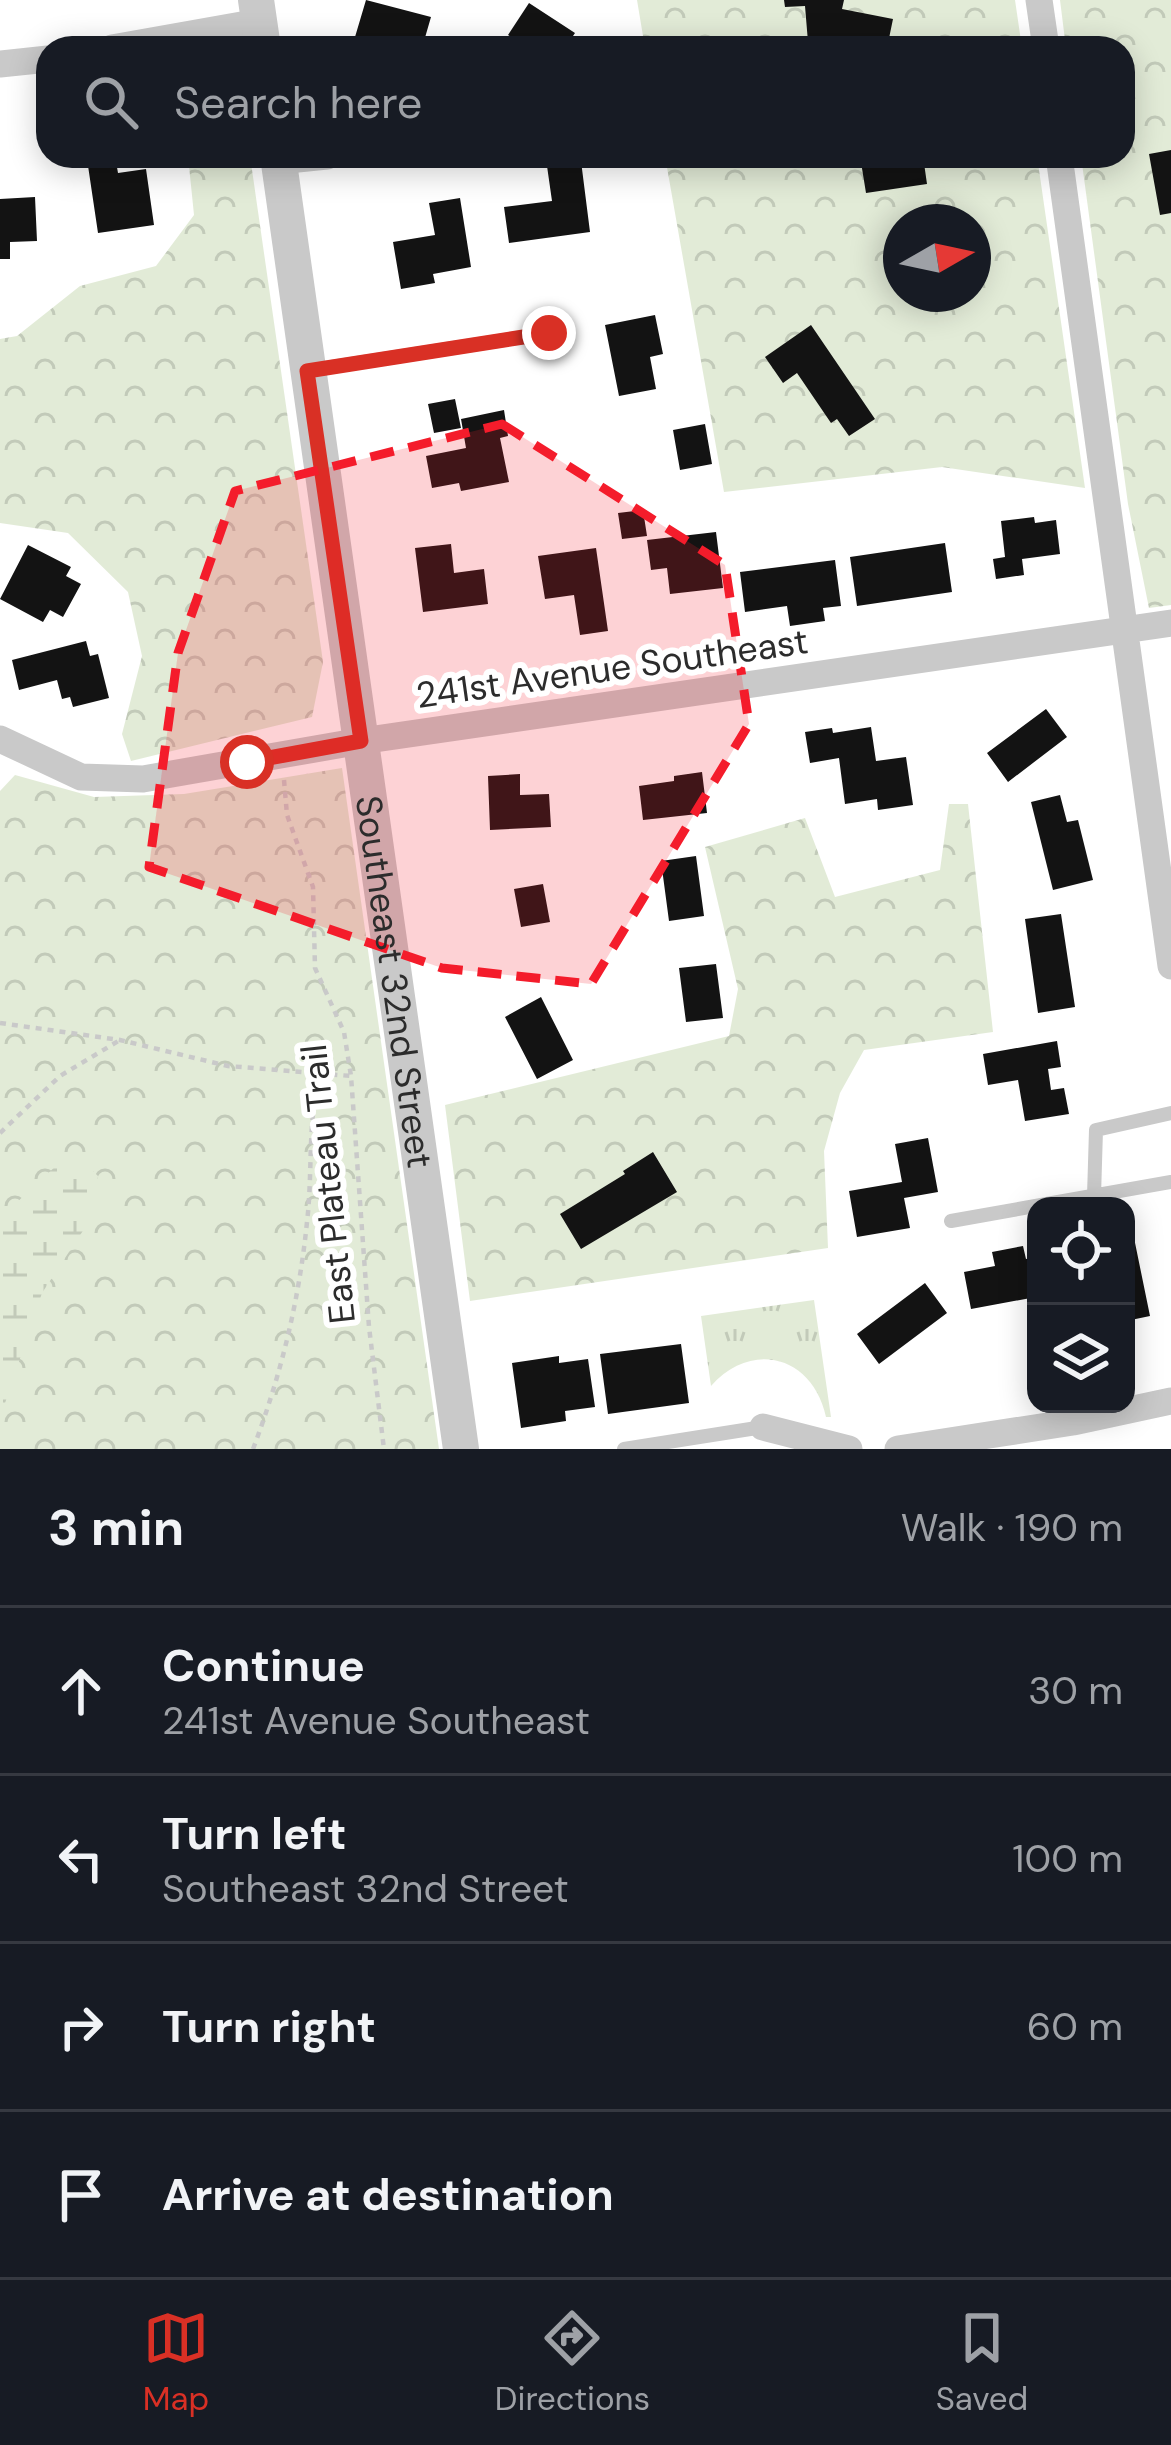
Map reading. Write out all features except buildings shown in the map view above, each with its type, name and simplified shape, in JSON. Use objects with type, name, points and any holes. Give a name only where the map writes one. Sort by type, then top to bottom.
[{"type":"street","points":[[1039,0],[1044,36]]},
{"type":"street","points":[[183,36],[259,23]]},
{"type":"street","points":[[0,64],[36,60]]},
{"type":"street","name":"Southeast 32nd Street","points":[[279,168],[461,1449]]},
{"type":"street","points":[[1061,168],[1171,966]]},
{"type":"street","name":"241st Avenue Southeast","points":[[0,739],[82,777],[114,780],[180,775],[361,741],[1171,623]]},
{"type":"street","points":[[898,1449],[1073,1422],[1171,1401]]},
{"type":"street","points":[[763,1426],[849,1449]]},
{"type":"lane","points":[[307,371],[549,333]]},
{"type":"lane","points":[[1094,1196],[1096,1130],[1171,1113]]},
{"type":"lane","points":[[951,1221],[1171,1182]]},
{"type":"lane","points":[[624,1449],[763,1426]]},
{"type":"path","name":"East Plateau Trail","points":[[284,780],[287,815],[313,887],[314,968],[344,1032],[369,1327],[385,1449]]},
{"type":"path","points":[[0,1023],[120,1040],[228,1066],[350,1076]]},
{"type":"path","points":[[0,1133],[60,1076],[120,1040]]},
{"type":"path","points":[[253,1449],[294,1318],[308,1219],[308,1138],[320,1073]]},
{"type":"highlighted area","points":[[502,424],[725,565],[749,724],[591,984],[442,968],[149,867],[178,653],[235,491]]},
{"type":"green space","points":[[637,0],[1015,0],[1020,36],[643,36]]},
{"type":"green space","points":[[1060,0],[1171,0],[1171,605],[1149,608],[1128,504],[1083,168],[1135,168],[1135,36],[1064,36]]},
{"type":"green space","points":[[189,168],[252,168],[323,662],[312,717],[131,761],[122,734],[142,656],[128,592],[68,533],[0,523],[0,339],[17,336],[80,286],[156,266],[194,215]]},
{"type":"green space","points":[[667,168],[1039,168],[1085,488],[942,467],[724,492]]},
{"type":"green space","points":[[342,768],[439,1449],[0,1449],[0,791],[15,775],[94,797],[184,794]]},
{"type":"green space","points":[[949,804],[968,804],[993,1032],[864,1050],[840,1093],[824,1151],[828,1248],[470,1301],[445,1105],[729,1036],[738,989],[705,847],[805,818],[835,897],[940,870]]},
{"type":"green space","points":[[72,1151],[98,1176],[92,1217],[42,1293],[0,1418],[0,1218]]},
{"type":"green space","points":[[814,1300],[831,1417],[826,1417],[808,1380],[779,1361],[745,1363],[711,1386],[701,1316]]},
{"type":"route","points":[[247,762],[361,741],[307,371],[549,333]]}]
